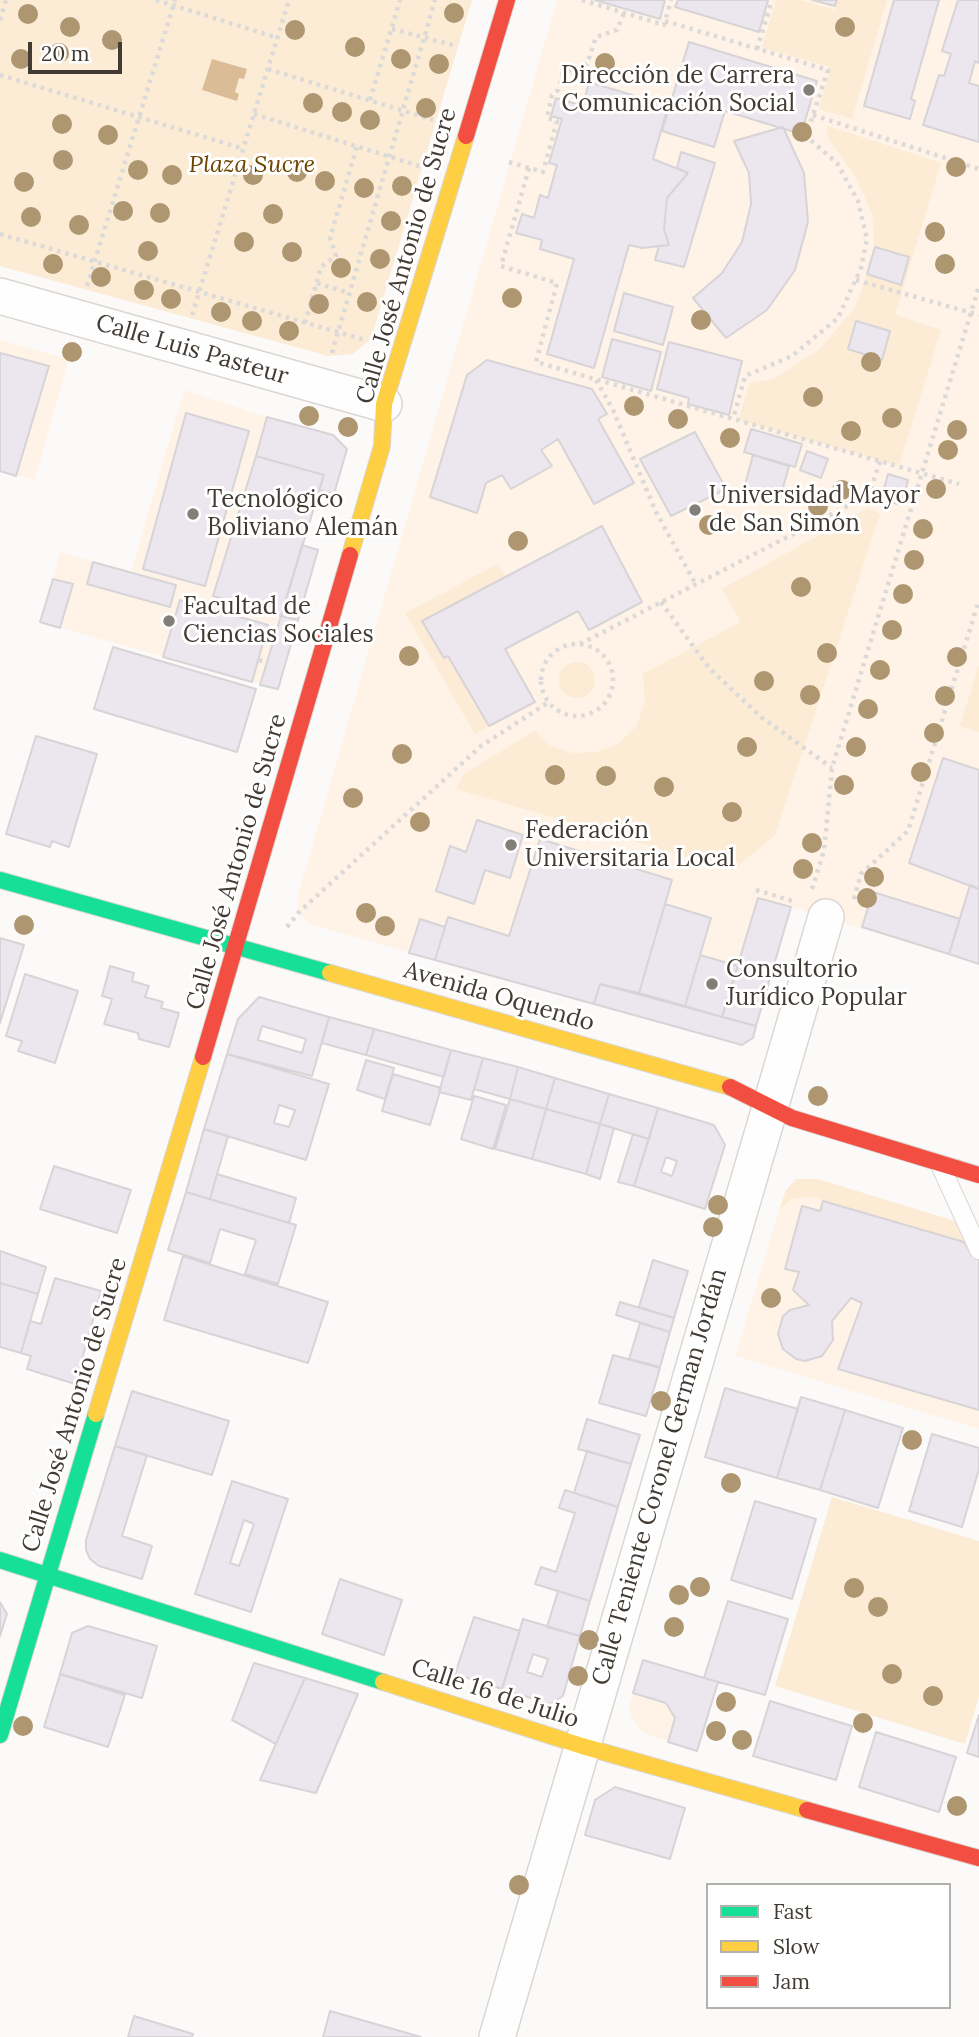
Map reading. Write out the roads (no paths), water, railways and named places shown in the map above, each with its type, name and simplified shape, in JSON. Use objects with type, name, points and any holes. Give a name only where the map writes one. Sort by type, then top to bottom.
[{"type":"main road","name":"Calle José Antonio de Sucre","points":[[0,1735],[236,947],[382,446],[384,404],[507,0]]},
{"type":"main road","name":"Avenida Oquendo","points":[[0,880],[734,1088],[792,1118],[979,1175]]},
{"type":"main road","name":"Calle 16 de Julio","points":[[0,1560],[582,1746],[979,1858]]},
{"type":"street","name":"Calle Luis Pasteur","points":[[0,296],[384,404]]},
{"type":"street","name":"Calle Teniente Coronel German Jordán","points":[[497,2037],[769,1105],[817,911]]},
{"type":"lane","points":[[940,1163],[979,1250]]},
{"type":"place","name":"Dirección de Carrera Comunicación Social","points":[[809,90]]},
{"type":"place","name":"Universidad Mayor de San Simón","points":[[695,510]]},
{"type":"place","name":"Tecnológico Boliviano Alemán","points":[[193,514]]},
{"type":"place","name":"Facultad de Ciencias Sociales","points":[[169,621]]},
{"type":"place","name":"Federación Universitaria Local","points":[[511,845]]},
{"type":"place","name":"Consultorio Jurídico Popular","points":[[712,984]]},
{"type":"park label","name":"Plaza Sucre","points":[[252,165]]}]
